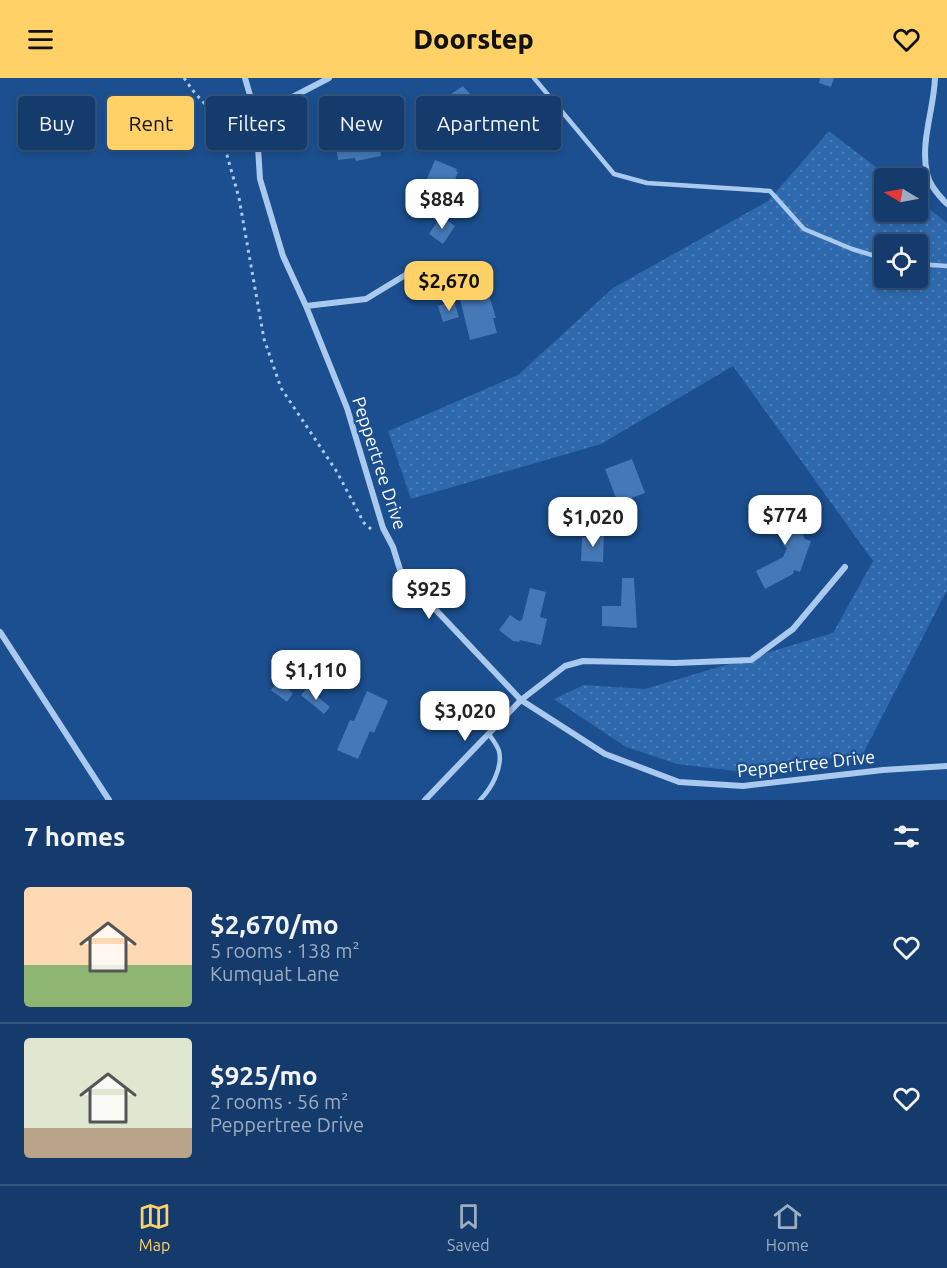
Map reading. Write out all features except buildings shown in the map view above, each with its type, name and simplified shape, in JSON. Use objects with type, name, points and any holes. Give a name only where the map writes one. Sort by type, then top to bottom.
[{"type":"street","name":"Peppertree Drive","points":[[245,78],[250,96]]},
{"type":"street","points":[[294,96],[329,78]]},
{"type":"street","points":[[935,78],[927,144],[927,174],[936,192],[947,204]]},
{"type":"street","name":"Peppertree Drive","points":[[258,150],[260,179],[284,256],[347,408],[383,528],[393,547],[400,573],[521,700],[605,754],[679,782],[743,786],[883,770],[947,766]]},
{"type":"street","points":[[306,306],[366,299],[412,271]]},
{"type":"street","points":[[426,800],[521,700],[565,666],[583,661],[675,663],[751,660],[793,629],[845,567]]},
{"type":"street","points":[[0,632],[109,800]]},
{"type":"lane","points":[[534,78],[614,174],[647,183],[770,191],[804,229],[874,256]]},
{"type":"lane","points":[[928,265],[947,266]]},
{"type":"lane","points":[[480,800],[489,790],[499,763],[499,752],[489,734]]},
{"type":"path","points":[[184,78],[216,116],[238,198],[264,339],[280,388],[337,472],[364,523],[393,547]]},
{"type":"shaded area","points":[[829,131],[877,168],[874,168],[874,222],[928,222],[928,208],[947,223],[947,590],[863,754],[736,771],[677,764],[626,747],[554,699],[584,685],[645,689],[833,633],[873,561],[733,366],[601,444],[411,499],[388,431],[518,375],[613,288],[768,201]]}]
